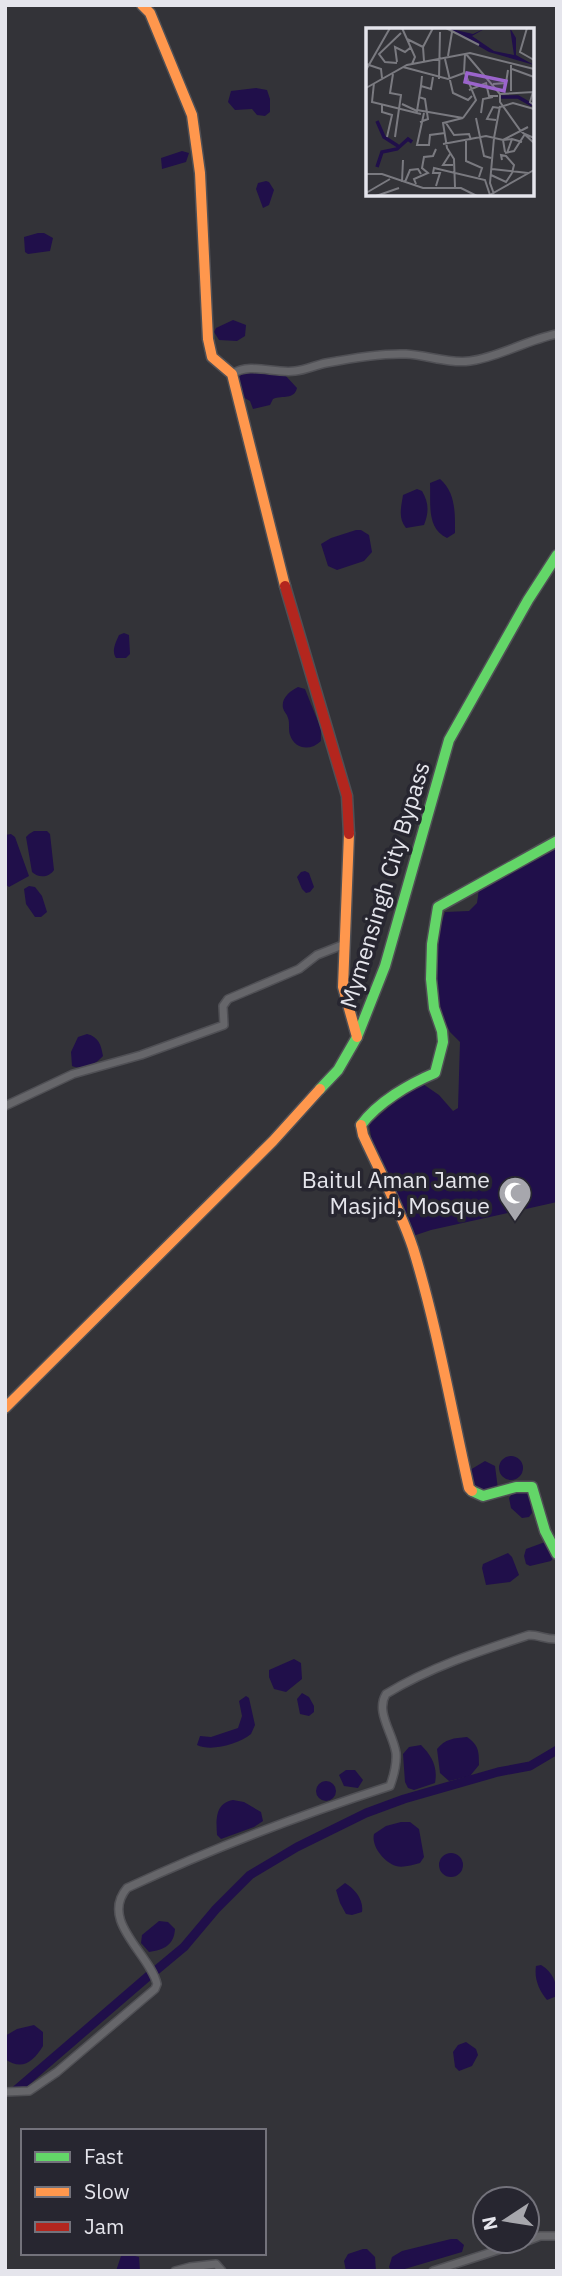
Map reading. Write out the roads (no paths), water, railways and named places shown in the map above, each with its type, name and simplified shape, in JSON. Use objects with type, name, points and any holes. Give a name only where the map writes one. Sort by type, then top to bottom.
[{"type":"main road","points":[[142,5],[150,13],[192,115],[200,173],[208,339],[212,357],[232,374],[277,559],[347,796],[350,847],[343,987],[357,1037]]},
{"type":"main road","name":"Mymensingh City Bypass","points":[[5,1408],[273,1141],[338,1070],[357,1037],[385,966],[449,740],[528,600],[557,555]]},
{"type":"main road","points":[[557,841],[438,907],[430,936],[433,1009],[444,1040],[442,1054],[435,1073],[414,1082],[368,1116],[361,1126],[412,1246],[427,1300],[469,1489],[481,1497],[522,1486],[531,1487],[545,1531],[557,1555]]},
{"type":"street","points":[[232,374],[239,370],[294,371],[324,363],[376,355],[408,354],[468,362],[495,355],[534,338],[557,334]]},
{"type":"street","points":[[5,1106],[73,1074],[141,1055],[224,1025],[223,1006],[228,999],[299,969],[317,955],[345,944]]},
{"type":"street","points":[[5,2092],[29,2091],[57,2072],[155,1989],[157,1984],[152,1971],[123,1928],[118,1908],[120,1897],[127,1888],[200,1854],[349,1798],[390,1786],[395,1773],[396,1752],[381,1709],[386,1694],[411,1679],[469,1655],[529,1635],[539,1635],[548,1640],[557,1639]]},
{"type":"street","points":[[432,2271],[482,2255]]},
{"type":"street","points":[[175,2271],[216,2264],[222,2271]]},
{"type":"waterway","points":[[154,1972],[184,1947],[250,1875],[297,1847],[366,1813],[498,1772],[530,1766],[557,1750]]},
{"type":"waterway","points":[[15,2091],[152,1973]]},
{"type":"place","name":"Baitul Aman Jame Masjid, Mosque","points":[[515,1223]]}]
